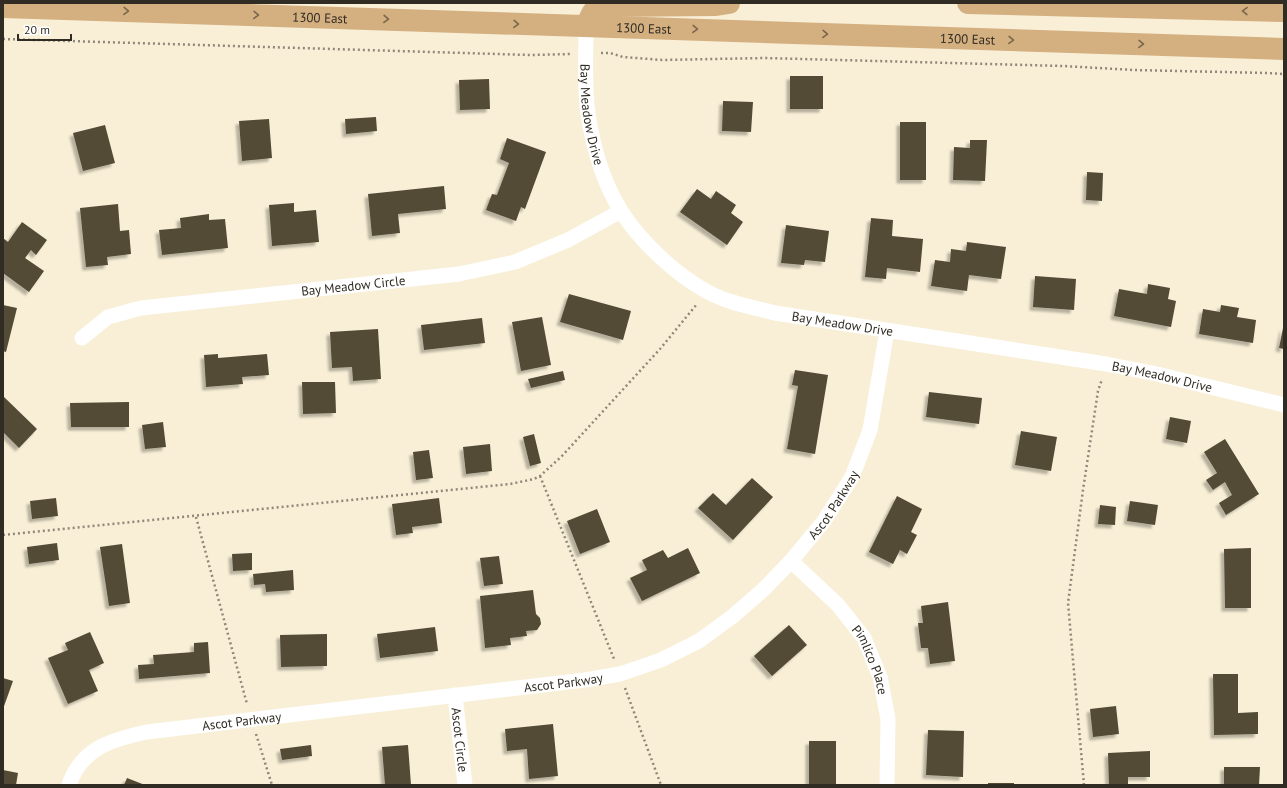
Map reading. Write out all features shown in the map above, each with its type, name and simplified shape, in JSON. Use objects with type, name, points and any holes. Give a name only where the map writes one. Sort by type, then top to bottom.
[{"type":"main road","points":[[586,26],[593,12],[604,6],[716,5],[729,3]]},
{"type":"main road","points":[[968,3],[1284,12]]},
{"type":"main road","name":"1300 East","points":[[3,7],[1284,49]]},
{"type":"street","name":"Bay Meadow Drive","points":[[586,26],[588,113],[595,147],[605,180],[621,211],[640,236],[661,258],[683,276],[707,292],[736,303],[775,313],[1106,364],[1158,374],[1284,405]]},
{"type":"street","name":"Bay Meadow Circle","points":[[82,338],[108,317],[140,308],[458,274],[515,262],[568,240],[621,211]]},
{"type":"street","name":"Ascot Parkway","points":[[69,785],[80,764],[99,747],[122,737],[148,732],[251,719],[585,680],[620,674],[662,660],[699,641],[733,616],[763,590],[824,521],[852,477],[870,430],[887,331]]},
{"type":"street","name":"Pimlico Place","points":[[790,561],[838,605],[864,638],[880,677],[888,718],[887,785]]},
{"type":"street","name":"Ascot Circle","points":[[455,695],[464,785]]},
{"type":"path","points":[[3,39],[530,55],[610,53],[623,57],[662,60],[765,58],[1063,66],[1134,70],[1260,72],[1284,74]]},
{"type":"path","points":[[3,536],[510,484],[534,479],[540,476],[562,456],[660,349],[707,292]]},
{"type":"path","points":[[1084,785],[1068,603],[1098,391],[1106,364]]},
{"type":"path","points":[[540,476],[620,674],[661,785]]},
{"type":"path","points":[[196,517],[251,719],[272,785]]},
{"type":"building","points":[[790,76],[823,76],[823,109],[790,109]]},
{"type":"building","points":[[489,79],[490,109],[460,110],[459,80]]},
{"type":"building","points":[[723,101],[753,102],[751,132],[722,131]]},
{"type":"building","points":[[376,117],[377,131],[346,134],[345,119]]},
{"type":"building","points":[[269,119],[272,158],[242,161],[239,121]]},
{"type":"building","points":[[900,122],[926,122],[926,180],[900,180]]},
{"type":"building","points":[[105,125],[115,163],[83,171],[73,133]]},
{"type":"building","points":[[507,138],[546,152],[525,209],[521,207],[516,221],[486,210],[492,194],[497,195],[509,163],[500,159]]},
{"type":"building","points":[[970,140],[987,140],[985,181],[953,180],[954,147],[970,148]]},
{"type":"building","points":[[1087,172],[1103,173],[1102,201],[1086,200]]},
{"type":"building","points":[[444,186],[446,209],[398,214],[400,233],[372,236],[368,194]]},
{"type":"building","points":[[697,189],[711,199],[716,191],[736,205],[731,213],[743,222],[727,245],[680,212]]},
{"type":"building","points":[[294,203],[294,212],[316,210],[319,242],[272,246],[269,205]]},
{"type":"building","points":[[118,204],[120,231],[129,230],[131,254],[107,257],[108,265],[86,267],[80,208]]},
{"type":"building","points":[[209,214],[209,220],[225,219],[228,248],[162,255],[159,230],[181,228],[180,218]]},
{"type":"building","points":[[871,218],[893,220],[892,236],[923,239],[920,272],[887,268],[886,279],[865,277]]},
{"type":"building","points":[[22,222],[47,240],[36,255],[31,250],[25,258],[44,271],[29,292],[3,273],[3,238],[8,242]]},
{"type":"building","points":[[786,225],[829,231],[825,262],[805,260],[804,265],[781,263]]},
{"type":"building","points":[[967,242],[1006,247],[1001,279],[969,275],[967,291],[931,286],[935,260],[950,262],[951,249],[966,251]]},
{"type":"building","points":[[1035,276],[1076,279],[1074,310],[1033,307]]},
{"type":"building","points":[[1148,284],[1170,288],[1168,299],[1176,301],[1171,327],[1114,316],[1119,289],[1147,294]]},
{"type":"building","points":[[569,294],[631,311],[623,340],[560,322]]},
{"type":"building","points":[[3,305],[17,308],[6,352],[3,351]]},
{"type":"building","points":[[1221,305],[1239,308],[1237,317],[1256,320],[1253,343],[1199,334],[1203,309],[1220,312]]},
{"type":"building","points":[[542,317],[551,365],[521,371],[512,322]]},
{"type":"building","points":[[482,318],[485,343],[424,350],[421,325]]},
{"type":"building","points":[[1284,328],[1284,349],[1279,348]]},
{"type":"building","points":[[378,329],[381,379],[353,381],[352,367],[332,368],[330,332]]},
{"type":"building","points":[[218,354],[218,358],[267,354],[269,375],[242,377],[243,384],[206,387],[204,355]]},
{"type":"building","points":[[795,370],[828,375],[815,454],[787,449],[798,386],[792,385]]},
{"type":"building","points":[[563,371],[565,380],[531,388],[528,379]]},
{"type":"building","points":[[302,382],[335,382],[336,413],[303,414]]},
{"type":"building","points":[[929,392],[982,398],[979,424],[926,417]]},
{"type":"building","points":[[3,396],[37,429],[19,448],[3,432]]},
{"type":"building","points":[[129,402],[129,427],[71,427],[70,403]]},
{"type":"building","points":[[1170,417],[1191,421],[1187,443],[1166,439]]},
{"type":"building","points":[[163,422],[166,447],[145,449],[142,425]]},
{"type":"building","points":[[1021,431],[1057,437],[1051,471],[1015,465]]},
{"type":"building","points":[[534,434],[541,463],[530,466],[523,437]]},
{"type":"building","points":[[1225,439],[1259,494],[1226,515],[1219,503],[1232,495],[1225,482],[1213,490],[1206,480],[1217,473],[1204,452]]},
{"type":"building","points":[[490,444],[492,471],[466,474],[463,447]]},
{"type":"building","points":[[429,450],[433,478],[416,480],[413,452]]},
{"type":"building","points":[[752,478],[773,497],[733,540],[698,508],[713,493],[726,505]]},
{"type":"building","points":[[897,496],[922,509],[911,532],[917,535],[907,554],[900,550],[893,564],[869,552]]},
{"type":"building","points":[[56,498],[58,516],[32,519],[30,501]]},
{"type":"building","points":[[439,498],[442,523],[412,527],[413,533],[396,535],[392,504]]},
{"type":"building","points":[[1130,501],[1158,505],[1155,525],[1127,521]]},
{"type":"building","points":[[1100,505],[1116,507],[1115,525],[1098,524]]},
{"type":"building","points":[[597,509],[610,542],[580,554],[567,521]]},
{"type":"building","points":[[57,543],[59,560],[29,564],[27,547]]},
{"type":"building","points":[[122,544],[130,603],[109,606],[100,547]]},
{"type":"building","points":[[688,548],[700,573],[642,601],[630,578],[647,570],[642,560],[663,550],[668,558]]},
{"type":"building","points":[[1251,548],[1251,608],[1225,608],[1224,549]]},
{"type":"building","points":[[252,553],[252,570],[233,571],[232,554]]},
{"type":"building","points":[[499,556],[503,584],[484,586],[480,558]]},
{"type":"building","points":[[293,570],[294,590],[266,592],[265,584],[254,585],[253,574]]},
{"type":"building","points":[[533,590],[536,614],[540,618],[541,624],[537,630],[526,631],[527,636],[510,638],[511,645],[485,648],[480,596]]},
{"type":"building","points":[[948,602],[955,661],[930,664],[928,648],[921,648],[918,623],[923,623],[921,606]]},
{"type":"building","points":[[789,625],[807,645],[772,676],[754,656]]},
{"type":"building","points":[[435,627],[438,651],[380,658],[377,634]]},
{"type":"building","points":[[90,632],[104,663],[89,670],[98,691],[68,704],[48,658],[68,650],[65,643]]},
{"type":"building","points":[[327,634],[327,666],[281,667],[280,635]]},
{"type":"building","points":[[208,642],[210,673],[139,679],[138,665],[154,664],[153,655],[194,652],[194,643]]},
{"type":"building","points":[[1213,674],[1238,674],[1238,713],[1258,712],[1258,734],[1214,735]]},
{"type":"building","points":[[3,678],[13,681],[3,709]]},
{"type":"building","points":[[1116,706],[1119,734],[1093,737],[1090,709]]},
{"type":"building","points":[[553,724],[558,776],[529,779],[527,749],[507,751],[505,729]]},
{"type":"building","points":[[928,730],[964,731],[963,777],[926,775]]},
{"type":"building","points":[[809,741],[836,741],[836,785],[809,785]]},
{"type":"building","points":[[311,745],[312,756],[282,760],[280,749]]},
{"type":"building","points":[[408,745],[411,785],[385,785],[382,747]]},
{"type":"building","points":[[1150,751],[1150,777],[1128,777],[1128,785],[1109,785],[1108,753]]},
{"type":"building","points":[[1224,767],[1260,767],[1259,785],[1224,785]]},
{"type":"building","points":[[3,770],[18,773],[16,785],[3,785]]},
{"type":"building","points":[[127,778],[145,785],[124,785]]},
{"type":"building","points":[[988,783],[1014,783],[1014,785],[988,785]]}]
